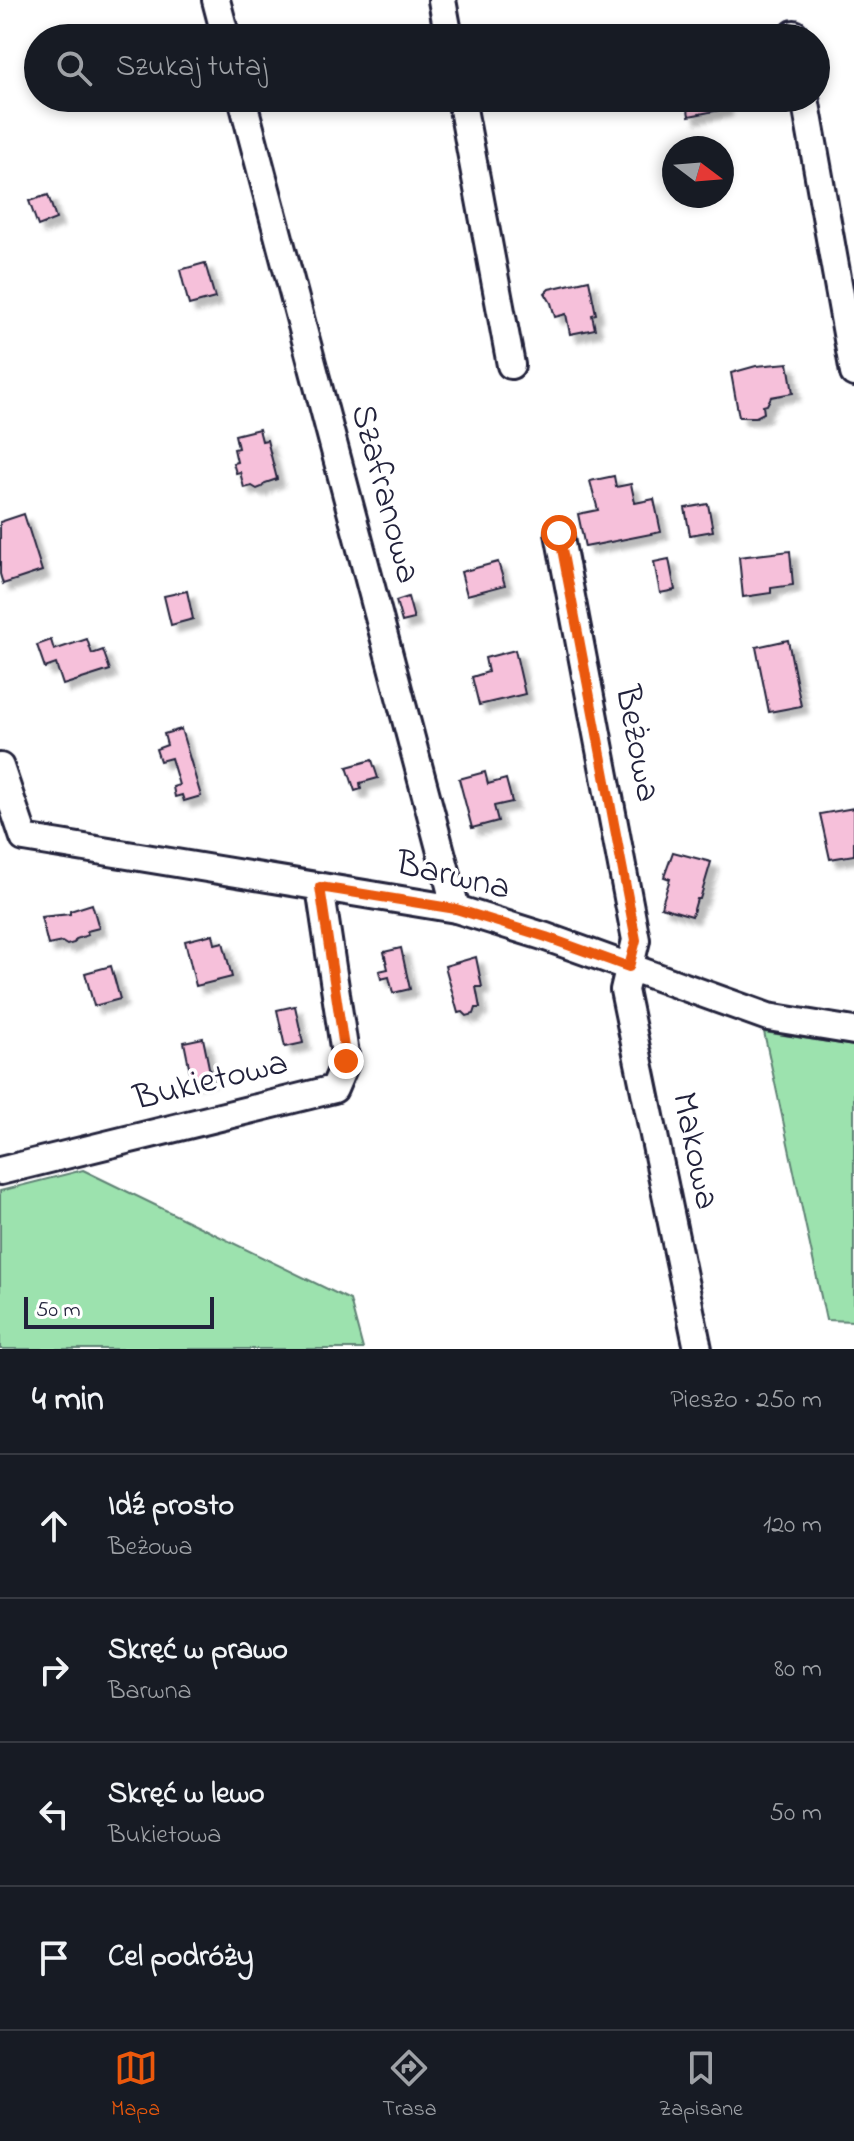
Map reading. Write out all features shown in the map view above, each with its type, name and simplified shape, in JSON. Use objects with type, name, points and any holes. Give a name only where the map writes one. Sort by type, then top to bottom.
[{"type":"street","points":[[216,0],[222,24]]},
{"type":"street","points":[[442,0],[446,24]]},
{"type":"street","name":"Szafranowa","points":[[246,112],[456,909]]},
{"type":"street","points":[[464,112],[511,365]]},
{"type":"street","points":[[807,112],[854,373]]},
{"type":"street","name":"Beżowa","points":[[559,533],[636,940],[629,967]]},
{"type":"street","name":"Barwna","points":[[0,767],[24,838],[456,909],[546,937],[768,1017],[854,1031]]},
{"type":"street","name":"Bukietowa","points":[[0,1171],[334,1089],[346,1061],[320,887]]},
{"type":"street","name":"Makowa","points":[[629,967],[624,990],[698,1349]]},
{"type":"green space","points":[[764,1032],[854,1046],[854,1321],[826,1320]]},
{"type":"green space","points":[[83,1170],[350,1300],[363,1349],[0,1349],[0,1191]]},
{"type":"building","points":[[688,112],[710,112],[689,116]]},
{"type":"building","points":[[48,195],[56,219],[38,226],[29,201]]},
{"type":"building","points":[[205,263],[215,298],[189,305],[180,270]]},
{"type":"building","points":[[589,280],[596,314],[592,315],[595,329],[570,334],[566,314],[555,317],[545,293],[549,289]]},
{"type":"building","points":[[788,363],[793,393],[771,397],[763,406],[764,413],[756,417],[739,417],[731,373],[756,366]]},
{"type":"building","points":[[259,429],[262,441],[267,440],[277,479],[257,489],[252,486],[244,488],[240,472],[236,473],[233,463],[237,462],[234,449],[238,448],[235,435]]},
{"type":"building","points":[[614,476],[616,487],[631,484],[635,503],[654,499],[661,532],[585,547],[578,514],[598,510],[590,481]]},
{"type":"building","points":[[708,504],[713,531],[690,535],[685,508]]},
{"type":"building","points":[[24,514],[42,571],[3,584],[0,574],[0,522]]},
{"type":"building","points":[[790,551],[793,585],[771,588],[771,593],[743,597],[739,557]]},
{"type":"building","points":[[669,559],[675,590],[660,593],[654,562]]},
{"type":"building","points":[[498,562],[505,585],[467,595],[461,572]]},
{"type":"building","points":[[187,591],[193,619],[171,625],[164,596]]},
{"type":"building","points":[[408,597],[414,619],[402,622],[396,601]]},
{"type":"building","points":[[87,639],[92,654],[103,650],[110,670],[63,685],[56,664],[45,668],[37,645],[51,640],[54,650]]},
{"type":"building","points":[[788,640],[801,706],[769,712],[756,647]]},
{"type":"building","points":[[515,650],[525,694],[479,705],[472,677],[488,672],[485,658]]},
{"type":"building","points":[[181,729],[201,796],[184,801],[182,795],[175,797],[173,787],[179,785],[171,758],[160,761],[156,749],[167,745],[164,734]]},
{"type":"building","points":[[372,760],[378,778],[360,783],[361,789],[355,791],[347,767]]},
{"type":"building","points":[[485,772],[488,784],[506,779],[512,802],[494,806],[498,821],[472,828],[459,779]]},
{"type":"building","points":[[854,808],[854,855],[830,859],[820,814]]},
{"type":"building","points":[[673,852],[711,862],[692,916],[661,907],[670,879],[664,877]]},
{"type":"building","points":[[92,904],[99,928],[87,931],[88,935],[76,939],[74,943],[48,945],[41,917],[70,914],[70,911]]},
{"type":"building","points":[[213,934],[215,944],[223,942],[232,977],[196,986],[185,941]]},
{"type":"building","points":[[401,948],[410,989],[393,993],[389,977],[381,979],[379,971],[388,969],[384,952]]},
{"type":"building","points":[[476,957],[482,987],[476,987],[480,1008],[467,1016],[463,1012],[458,1013],[445,966]]},
{"type":"building","points":[[111,966],[120,999],[94,1006],[85,973]]},
{"type":"building","points":[[295,1006],[303,1043],[285,1047],[277,1010]]},
{"type":"building","points":[[203,1038],[211,1077],[192,1081],[184,1042]]},
{"type":"route","points":[[346,1061],[320,887],[456,909],[629,967],[636,940],[559,533]]}]
